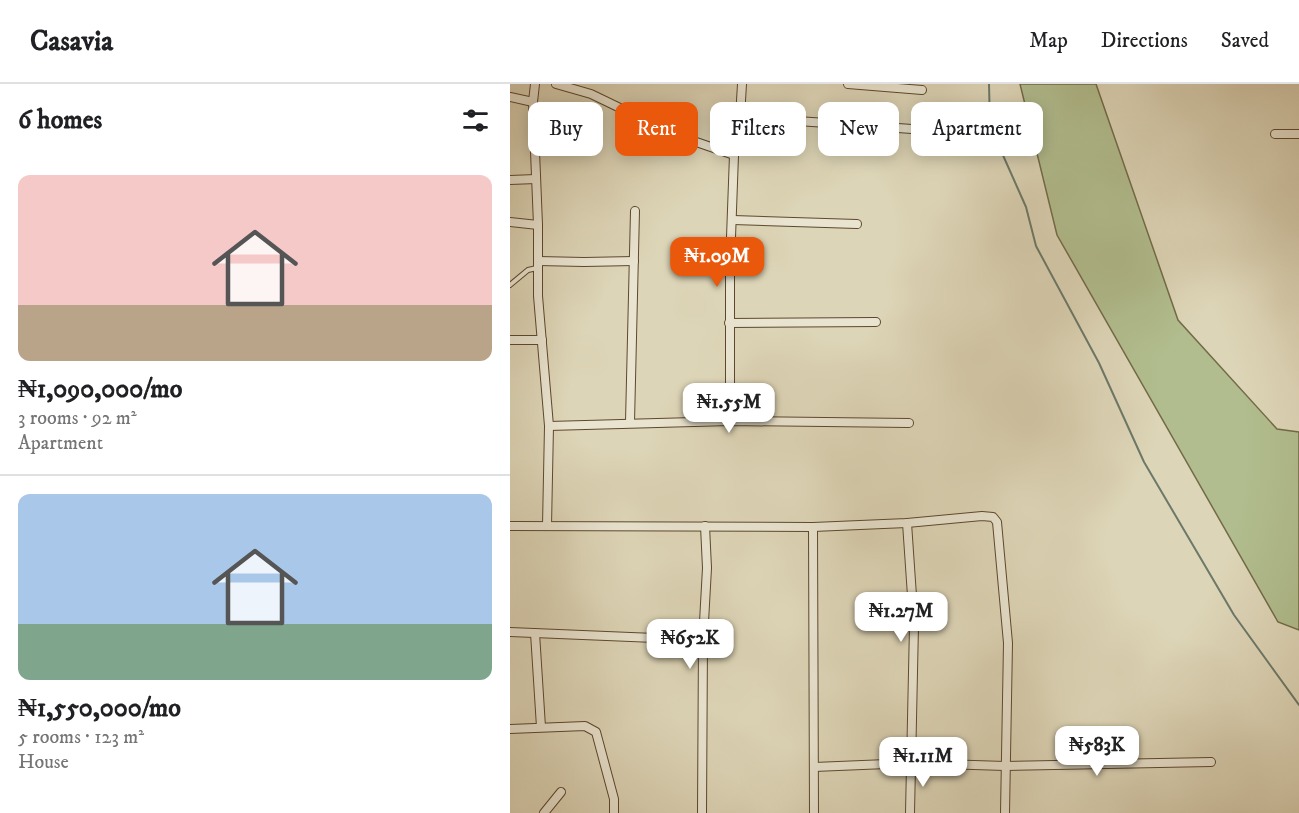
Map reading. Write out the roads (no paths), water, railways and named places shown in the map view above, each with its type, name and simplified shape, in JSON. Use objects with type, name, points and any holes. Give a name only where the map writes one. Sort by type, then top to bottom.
[{"type":"street","points":[[510,96],[533,102],[535,84]]},
{"type":"street","points":[[556,84],[591,94],[676,135],[710,147]]},
{"type":"street","points":[[741,102],[742,84]]},
{"type":"street","points":[[848,84],[922,90]]},
{"type":"street","points":[[806,122],[911,129]]},
{"type":"street","points":[[1275,134],[1299,134]]},
{"type":"street","points":[[535,156],[538,264],[549,426],[547,526]]},
{"type":"street","points":[[730,421],[729,322],[734,156]]},
{"type":"street","points":[[510,180],[536,179]]},
{"type":"street","points":[[630,422],[636,211]]},
{"type":"street","points":[[733,220],[857,224]]},
{"type":"street","points":[[510,222],[538,225]]},
{"type":"street","points":[[538,264],[634,261]]},
{"type":"street","points":[[729,322],[876,322]]},
{"type":"street","points":[[510,340],[542,340]]},
{"type":"street","points":[[549,426],[730,421],[909,423]]},
{"type":"street","points":[[510,526],[813,527],[907,523],[982,516],[993,518],[997,522],[1008,643],[1005,813]]},
{"type":"street","points":[[907,523],[914,625],[910,813]]},
{"type":"street","points":[[702,813],[703,640],[707,568],[705,526]]},
{"type":"street","points":[[813,527],[814,813]]},
{"type":"street","points":[[914,625],[923,623]]},
{"type":"street","points":[[510,632],[703,640]]},
{"type":"street","points":[[536,633],[541,727]]},
{"type":"street","points":[[510,729],[585,726],[596,732],[615,799],[614,813]]},
{"type":"street","points":[[814,767],[911,763],[1005,766],[1211,762]]},
{"type":"street","points":[[544,813],[561,792]]},
{"type":"lane","points":[[510,285],[538,264]]},
{"type":"waterway","points":[[989,84],[990,126],[1026,207],[1036,246],[1099,363],[1144,462],[1234,615],[1299,705]]}]
